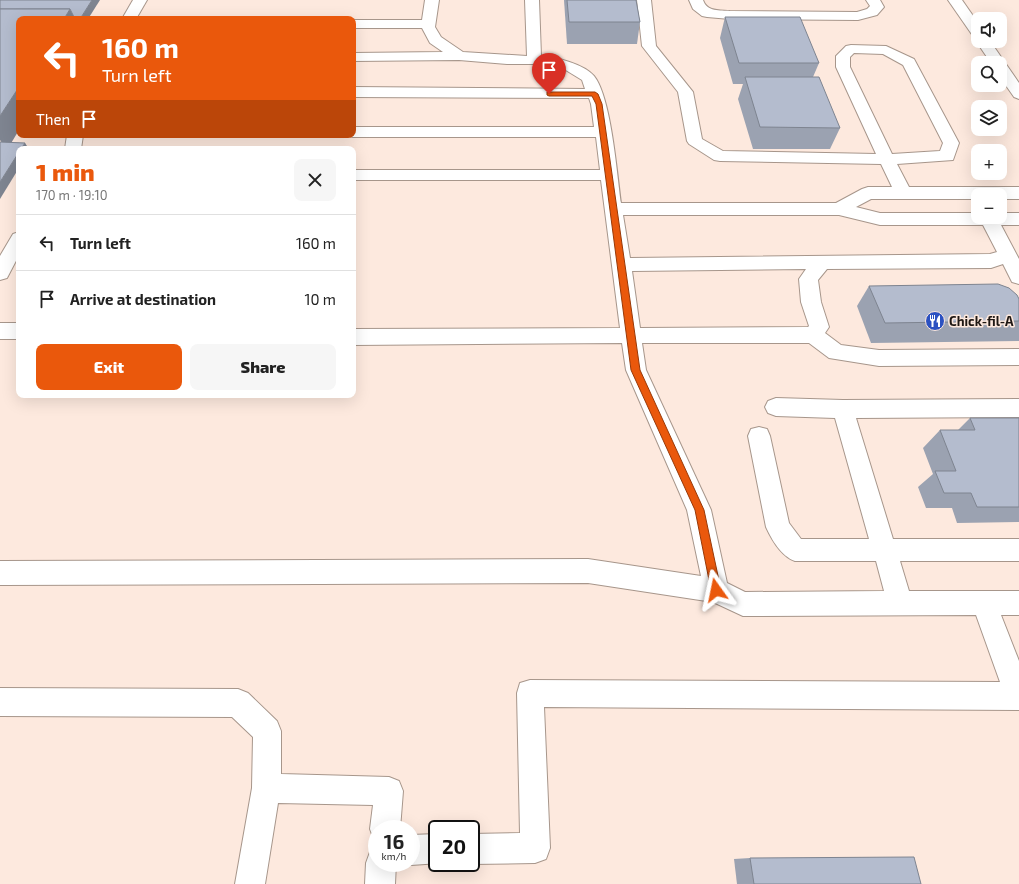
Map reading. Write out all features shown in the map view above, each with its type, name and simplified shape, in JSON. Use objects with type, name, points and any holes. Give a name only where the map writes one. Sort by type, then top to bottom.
[{"type":"street","points":[[131,16],[140,0]]},
{"type":"street","points":[[432,0],[428,27],[435,40],[459,56]]},
{"type":"street","points":[[532,0],[534,60]]},
{"type":"street","points":[[644,0],[649,46],[685,92],[695,141],[720,156],[887,159],[947,156],[951,143],[909,62],[886,50],[850,49],[843,56],[843,67],[887,159],[902,193]]},
{"type":"street","points":[[696,0],[698,6],[707,13],[730,15],[843,16],[858,16],[872,12],[877,7],[873,0]]},
{"type":"street","points":[[955,0],[971,23]]},
{"type":"street","points":[[356,24],[429,24]]},
{"type":"street","points":[[356,57],[459,56],[507,60],[543,60],[569,66],[588,78],[599,104],[636,370],[699,510],[716,590]]},
{"type":"street","points":[[1007,76],[1019,94]]},
{"type":"street","points":[[356,92],[595,94]]},
{"type":"street","points":[[356,132],[603,132]]},
{"type":"street","points":[[356,174],[609,175]]},
{"type":"street","points":[[838,209],[868,193],[1019,193]]},
{"type":"street","points":[[613,210],[838,209],[880,219],[971,219]]},
{"type":"street","points":[[1007,219],[1019,219]]},
{"type":"street","points":[[992,224],[1019,277]]},
{"type":"street","points":[[0,273],[16,244]]},
{"type":"street","points":[[621,265],[991,261],[1007,255]]},
{"type":"street","points":[[813,335],[818,327],[811,302],[808,279],[822,262]]},
{"type":"street","points":[[0,330],[16,331]]},
{"type":"street","points":[[356,337],[813,335],[836,352],[879,358],[1019,357]]},
{"type":"street","points":[[776,407],[843,409],[1019,408]]},
{"type":"street","points":[[843,409],[900,603]]},
{"type":"street","points":[[759,436],[778,527],[795,550],[1019,550]]},
{"type":"street","points":[[0,573],[588,571],[716,590],[743,604],[1019,603]]},
{"type":"street","points":[[480,849],[535,848],[530,693],[1019,696],[984,603]]},
{"type":"street","points":[[0,702],[238,703],[267,731],[266,788],[250,884]]},
{"type":"street","points":[[266,788],[389,791],[386,820]]},
{"type":"street","points":[[380,884],[381,872]]},
{"type":"building","points":[[0,0],[92,0],[82,16],[74,16],[70,9],[0,9]]},
{"type":"building","points":[[567,0],[636,0],[640,22],[569,22]]},
{"type":"building","points":[[0,9],[70,9],[66,16],[16,16],[16,92],[0,116]]},
{"type":"building","points":[[725,17],[800,17],[819,63],[739,63]]},
{"type":"building","points":[[745,77],[819,77],[840,128],[760,127]]},
{"type":"building","points":[[0,142],[25,143],[23,146],[16,146],[16,157],[0,182]]},
{"type":"building","points":[[998,284],[1009,288],[1017,295],[1019,299],[1019,321],[885,323],[869,286]]},
{"type":"building","points":[[970,418],[1019,418],[1019,507],[977,507],[971,493],[944,493],[935,471],[956,471],[940,430],[975,430]]},
{"type":"building","points":[[914,857],[921,884],[754,884],[750,858]]},
{"type":"place","name":"Chick-fil-A","points":[[935,321]]},
{"type":"route","points":[[549,94],[595,94],[599,104],[636,370],[699,510],[716,590]]}]
